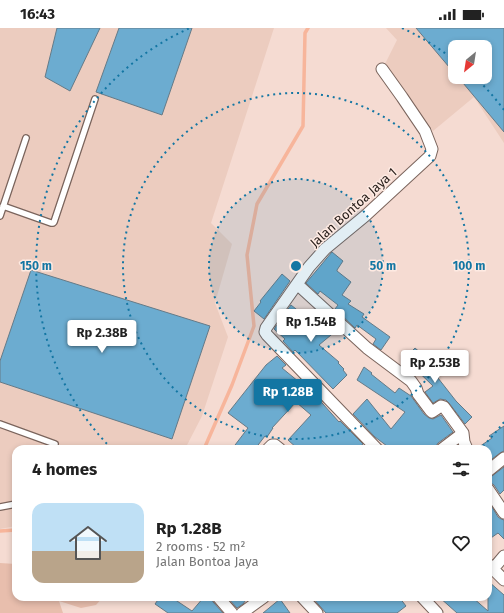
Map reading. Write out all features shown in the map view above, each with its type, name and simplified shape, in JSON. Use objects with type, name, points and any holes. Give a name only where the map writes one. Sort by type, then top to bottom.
[{"type":"street","name":"Jalan Bontoa Jaya 1","points":[[373,445],[265,332],[266,328],[309,267],[325,249],[365,216],[430,156],[432,149],[425,131],[382,69]]},
{"type":"street","points":[[297,284],[367,348],[411,381],[414,384],[418,394],[432,412],[441,406],[444,407],[463,433],[465,445]]},
{"type":"street","points":[[447,445],[463,433]]},
{"type":"street","points":[[492,468],[504,458]]},
{"type":"street","points":[[500,498],[504,513]]},
{"type":"street","points":[[492,565],[504,556]]},
{"type":"street","points":[[492,568],[504,580]]},
{"type":"street","points":[[222,601],[232,613]]},
{"type":"street","points":[[242,613],[258,601]]},
{"type":"street","points":[[306,601],[317,613]]},
{"type":"street","points":[[426,601],[437,613]]},
{"type":"lane","points":[[3,206],[51,223],[54,222],[95,99]]},
{"type":"lane","points":[[0,216],[26,138]]},
{"type":"lane","points":[[0,424],[55,444]]},
{"type":"lane","points":[[0,508],[12,505]]},
{"type":"shaded area","points":[[0,28],[274,28],[211,223],[232,244],[215,303],[228,337],[202,416],[187,445],[12,445],[12,527],[0,529]]},
{"type":"shaded area","points":[[386,28],[504,28],[504,143],[474,97],[433,131],[382,70],[397,40]]},
{"type":"shaded area","points":[[0,563],[12,564],[12,601],[59,601],[63,613],[0,613]]},
{"type":"shaded area","points":[[59,601],[100,601],[96,605],[81,608]]},
{"type":"building","points":[[57,28],[100,28],[70,91],[45,77]]},
{"type":"building","points":[[119,28],[192,28],[162,115],[96,92]]},
{"type":"building","points":[[416,28],[504,28],[504,132],[464,84],[492,84],[492,40],[448,40],[448,66]]},
{"type":"building","points":[[332,252],[343,261],[337,271],[351,282],[342,295],[351,301],[348,304],[364,314],[362,317],[390,337],[381,350],[373,344],[376,339],[357,325],[355,328],[335,309],[338,305],[320,291],[318,294],[306,283]]},
{"type":"building","points":[[31,270],[210,326],[172,439],[0,382],[0,361]]},
{"type":"building","points":[[282,274],[290,281],[264,319],[254,311],[261,302],[260,301]]},
{"type":"building","points":[[291,305],[306,317],[313,309],[337,330],[319,345],[339,362],[338,363],[347,375],[333,389],[295,350],[293,352],[283,341],[285,339],[274,329]]},
{"type":"building","points":[[415,348],[430,361],[425,366],[439,377],[438,378],[456,401],[472,417],[465,424],[446,400],[440,399],[433,403],[425,392],[433,386],[403,357]]},
{"type":"building","points":[[277,356],[286,365],[282,368],[315,395],[339,422],[340,421],[363,444],[294,445],[288,440],[311,415],[296,402],[272,428],[267,437],[265,436],[258,445],[235,445],[248,428],[228,413],[266,365]]},
{"type":"building","points":[[364,367],[395,393],[399,388],[411,396],[424,414],[429,418],[433,419],[441,415],[453,432],[437,445],[386,445],[375,437],[353,414],[367,399],[391,429],[405,412],[357,380]]},
{"type":"building","points":[[504,426],[504,451],[492,459],[492,445],[482,445],[492,438],[489,436]]},
{"type":"building","points":[[504,467],[504,490],[500,494],[492,484],[492,476]]},
{"type":"building","points":[[492,507],[498,517],[504,520],[504,539],[498,533],[492,537]]},
{"type":"building","points":[[492,584],[504,595],[504,613],[457,613],[444,601],[477,601],[488,611],[488,601],[492,601]]},
{"type":"building","points":[[157,601],[177,601],[192,611],[201,601],[213,601],[223,613],[168,613],[155,604]]},
{"type":"building","points":[[231,601],[245,601],[243,604],[237,608]]},
{"type":"building","points":[[278,601],[281,601],[290,613],[263,613]]},
{"type":"building","points":[[316,601],[402,601],[406,606],[397,613],[326,613]]},
{"type":"waterway","points":[[206,445],[232,385],[254,326],[247,255],[257,204],[303,126],[305,33],[308,28]]},
{"type":"waterway","points":[[0,531],[12,530]]}]
